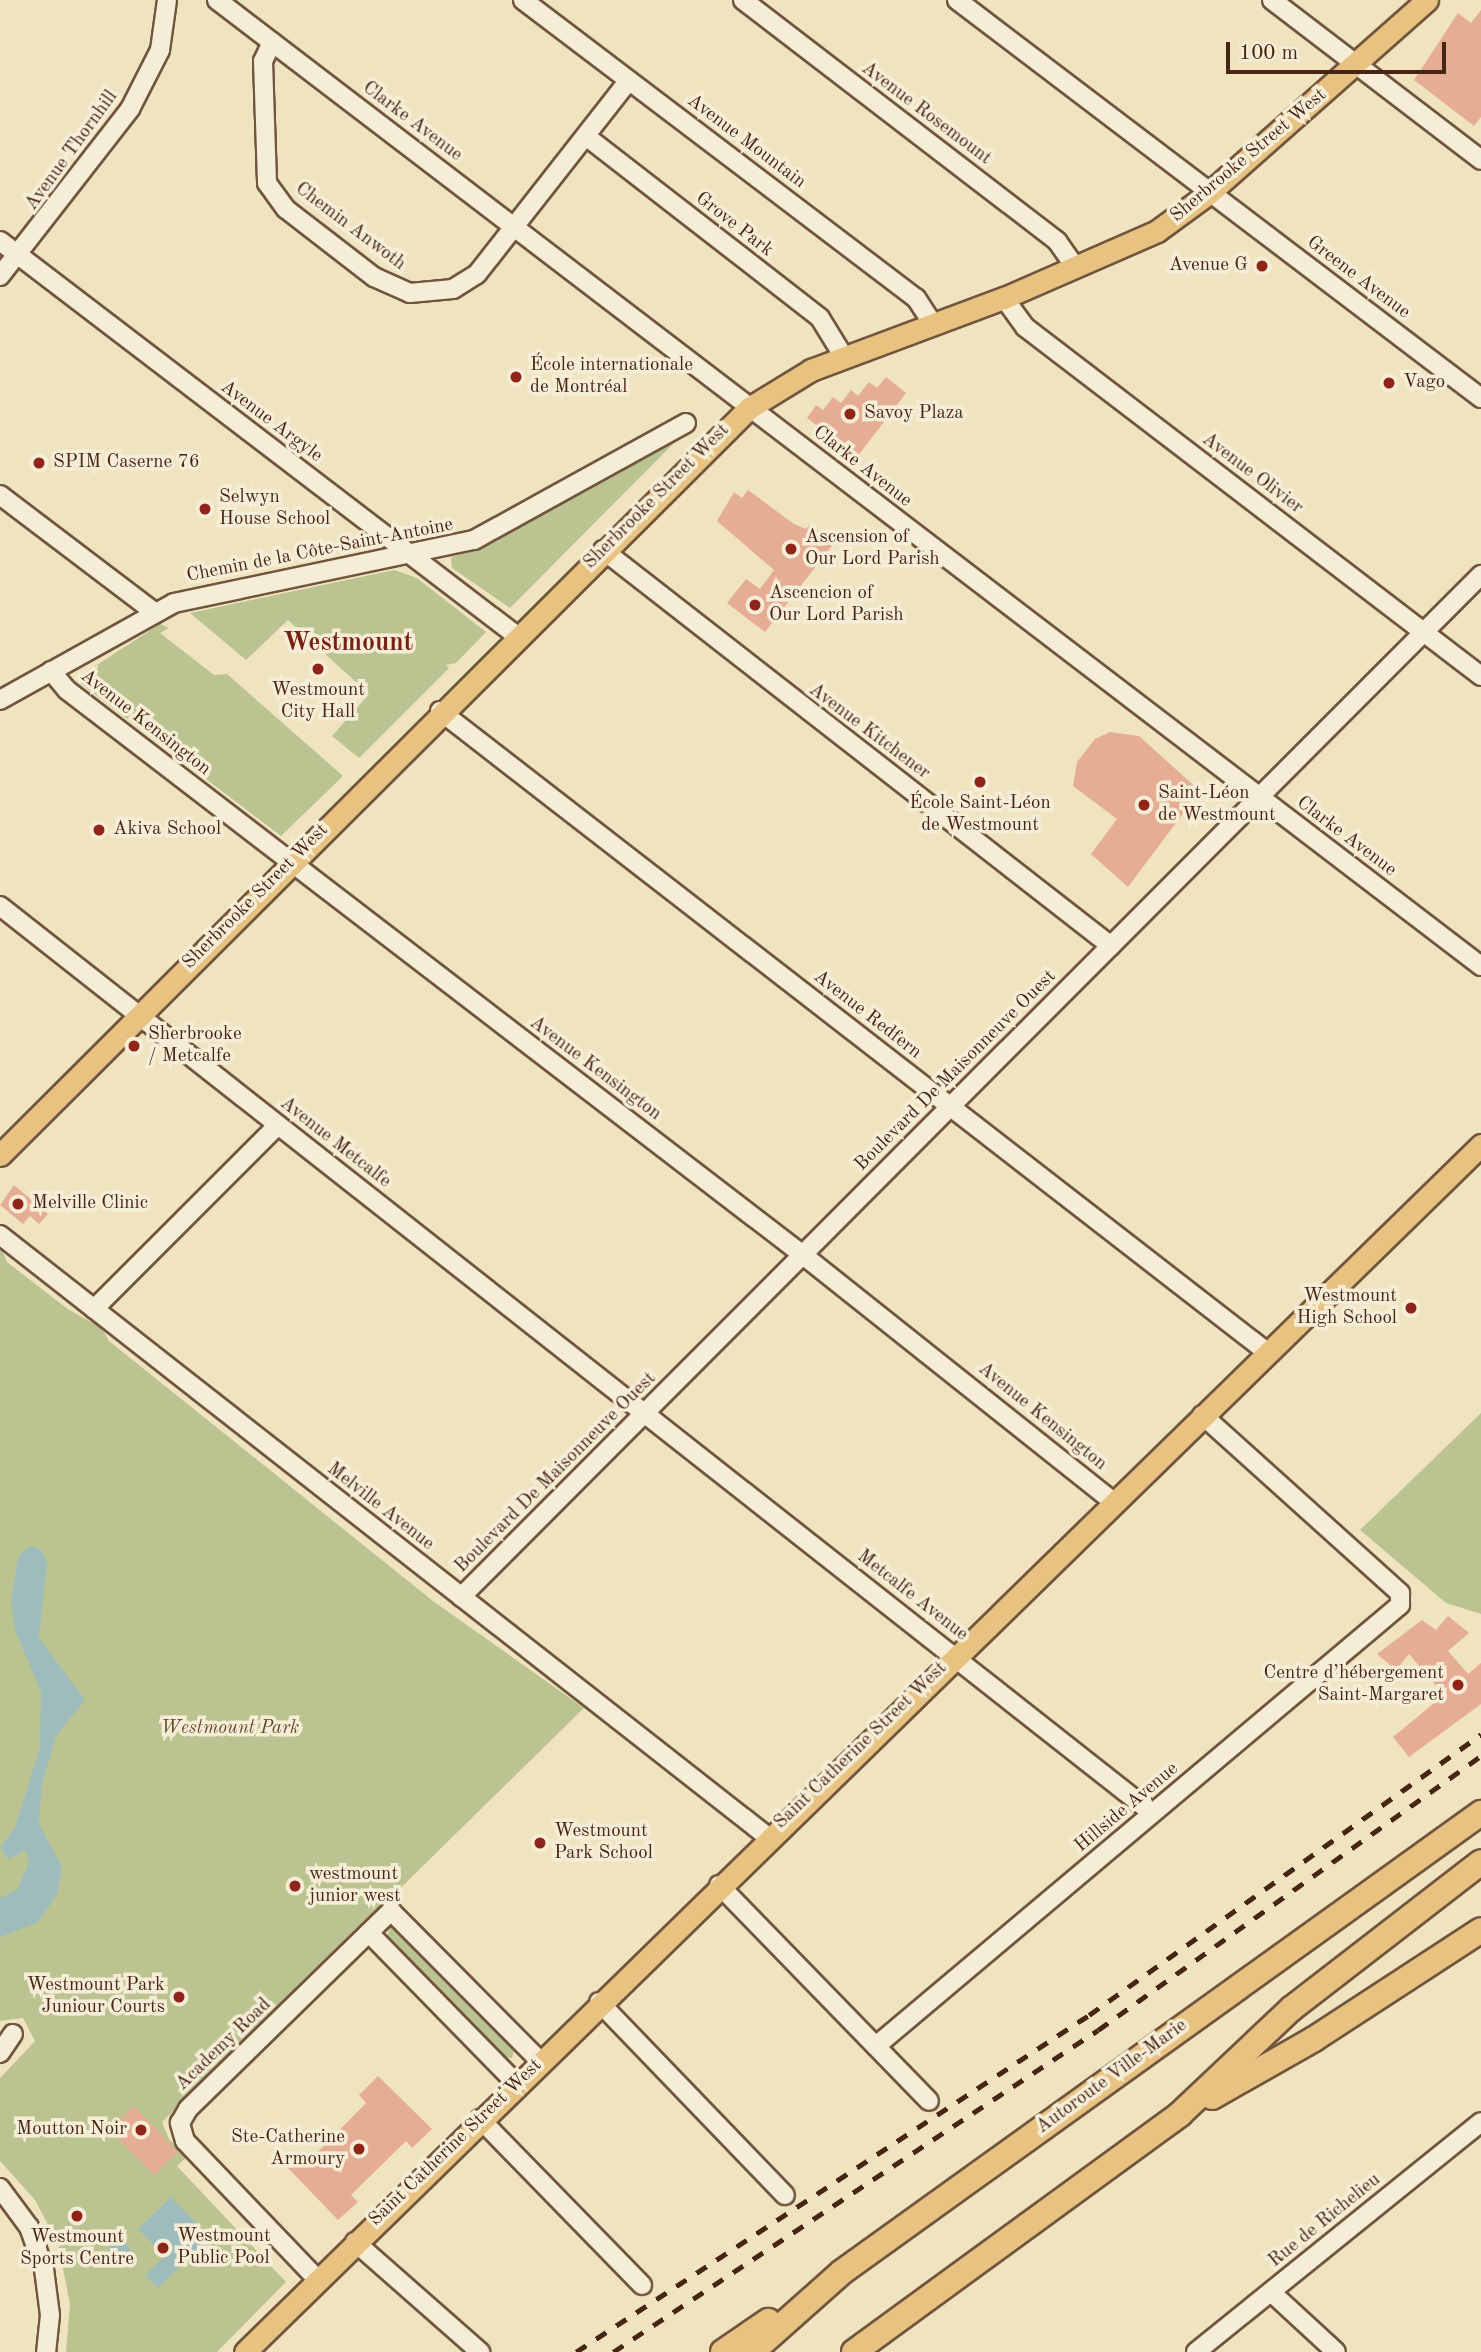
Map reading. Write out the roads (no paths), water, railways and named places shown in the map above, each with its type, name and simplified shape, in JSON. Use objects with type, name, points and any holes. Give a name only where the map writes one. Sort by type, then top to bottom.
[{"type":"highway","name":"Autoroute Ville-Marie","points":[[752,2352],[842,2272],[1481,1813]]},
{"type":"highway","points":[[1181,2114],[1291,2009],[1481,1862]]},
{"type":"highway","points":[[855,2352],[1181,2114],[1314,2039],[1481,1930]]},
{"type":"highway","points":[[723,2352],[842,2272]]},
{"type":"main road","name":"Sherbrooke Street West","points":[[0,1154],[440,711],[749,408],[803,374],[1004,298],[1157,231],[1209,193],[1427,0]]},
{"type":"main road","name":"Saint Catherine Street West","points":[[245,2352],[516,2083],[1481,1145]]},
{"type":"street","name":"Avenue Thornhill","points":[[0,276],[130,109],[160,50],[167,0]]},
{"type":"street","name":"Clarke Avenue","points":[[218,0],[1481,966]]},
{"type":"street","name":"Avenue Mountain","points":[[523,0],[920,301],[934,326]]},
{"type":"street","name":"Avenue Rosemount","points":[[743,0],[1057,241],[1076,268]]},
{"type":"street","name":"Greene Avenue","points":[[957,0],[1481,398]]},
{"type":"street","points":[[1272,0],[1481,160]]},
{"type":"street","name":"Chemin Anwoth","points":[[272,42],[263,61],[267,183],[286,209],[374,277],[410,293],[453,289],[477,274],[629,80]]},
{"type":"street","name":"Grove Park","points":[[587,137],[820,318],[844,357]]},
{"type":"street","name":"Avenue Argyle","points":[[0,241],[517,636]]},
{"type":"street","name":"Avenue Olivier","points":[[1004,298],[1025,327],[1481,676]]},
{"type":"street","name":"Chemin de la Côte-Saint-Antoine","points":[[0,700],[154,612],[221,591],[412,555],[474,540],[686,423]]},
{"type":"street","points":[[0,495],[154,612]]},
{"type":"street","name":"Avenue Kitchener","points":[[603,550],[1111,946]]},
{"type":"street","name":"Boulevard De Maisonneuve Ouest","points":[[461,1597],[1481,575]]},
{"type":"street","name":"Avenue Kensington","points":[[51,671],[67,690],[803,1255],[1112,1501]]},
{"type":"street","name":"Avenue Redfern","points":[[440,711],[1267,1352]]},
{"type":"street","name":"Avenue Metcalfe","points":[[0,906],[646,1412]]},
{"type":"street","points":[[94,1309],[278,1125]]},
{"type":"street","name":"Melville Avenue","points":[[0,1235],[768,1837]]},
{"type":"street","name":"Metcalfe Avenue","points":[[646,1412],[1152,1813]]},
{"type":"street","name":"Hillside Avenue","points":[[876,2046],[1402,1600],[1202,1415]]},
{"type":"street","points":[[719,1885],[929,2101]]},
{"type":"street","name":"Academy Road","points":[[317,2279],[186,2141],[180,2123],[391,1911],[540,2061]]},
{"type":"street","points":[[369,1933],[516,2083]]},
{"type":"street","points":[[599,2003],[785,2195]]},
{"type":"street","points":[[0,2053],[13,2034]]},
{"type":"street","points":[[480,2119],[642,2285]]},
{"type":"street","name":"Rue de Richelieu","points":[[1196,2352],[1481,2123]]},
{"type":"street","points":[[0,2188],[23,2217],[42,2259],[50,2315],[46,2352]]},
{"type":"street","points":[[355,2242],[480,2352]]},
{"type":"street","points":[[1271,2292],[1336,2352]]},
{"type":"water","points":[[30,1546],[41,1550],[47,1563],[39,1638],[85,1700],[56,1736],[42,1784],[39,1824],[62,1867],[57,1895],[38,1922],[0,1937],[0,1898],[17,1890],[29,1863],[26,1850],[8,1859],[0,1848],[15,1827],[40,1748],[41,1692],[15,1630],[11,1601],[18,1557]]},
{"type":"water","points":[[171,2197],[210,2237],[158,2288],[145,2275],[165,2256],[138,2229]]},
{"type":"water","points":[[113,2232],[120,2234],[132,2252],[129,2263],[108,2253]]},
{"type":"railway","points":[[576,2352],[1089,2015],[1481,1734]]},
{"type":"railway","points":[[613,2352],[1098,2030],[1481,1756]]},
{"type":"place","name":"Avenue G","points":[[1262,266]]},
{"type":"place","name":"École internationale de Montréal","points":[[516,377]]},
{"type":"place","name":"Vago","points":[[1389,383]]},
{"type":"place","name":"Savoy Plaza","points":[[850,414]]},
{"type":"place","name":"SPIM Caserne 76","points":[[39,463]]},
{"type":"place","name":"Selwyn House School","points":[[205,509]]},
{"type":"place","name":"Ascension of Our Lord Parish","points":[[791,549]]},
{"type":"place","name":"Ascencion of Our Lord Parish","points":[[755,605]]},
{"type":"place","name":"Westmount City Hall","points":[[318,669]]},
{"type":"place","name":"École Saint-Léon de Westmount","points":[[980,782]]},
{"type":"place","name":"Saint-Léon de Westmount","points":[[1144,805]]},
{"type":"place","name":"Akiva School","points":[[99,830]]},
{"type":"place","name":"Sherbrooke / Metcalfe","points":[[134,1046]]},
{"type":"place","name":"Melville Clinic","points":[[18,1204]]},
{"type":"place","name":"Westmount High School","points":[[1411,1308]]},
{"type":"place","name":"Centre d’hébergement Saint-Margaret","points":[[1458,1685]]},
{"type":"place","name":"Westmount Park School","points":[[540,1843]]},
{"type":"place","name":"westmount junior west","points":[[295,1886]]},
{"type":"place","name":"Westmount Park Juniour Courts","points":[[179,1997]]},
{"type":"place","name":"Moutton Noir","points":[[141,2130]]},
{"type":"place","name":"Ste-Catherine Armoury","points":[[359,2149]]},
{"type":"place","name":"Westmount Sports Centre","points":[[77,2216]]},
{"type":"place","name":"Westmount Public Pool","points":[[163,2248]]},
{"type":"district","name":"Westmount","points":[[348,644]]},
{"type":"park label","name":"Westmount Park","points":[[230,1729]]}]
